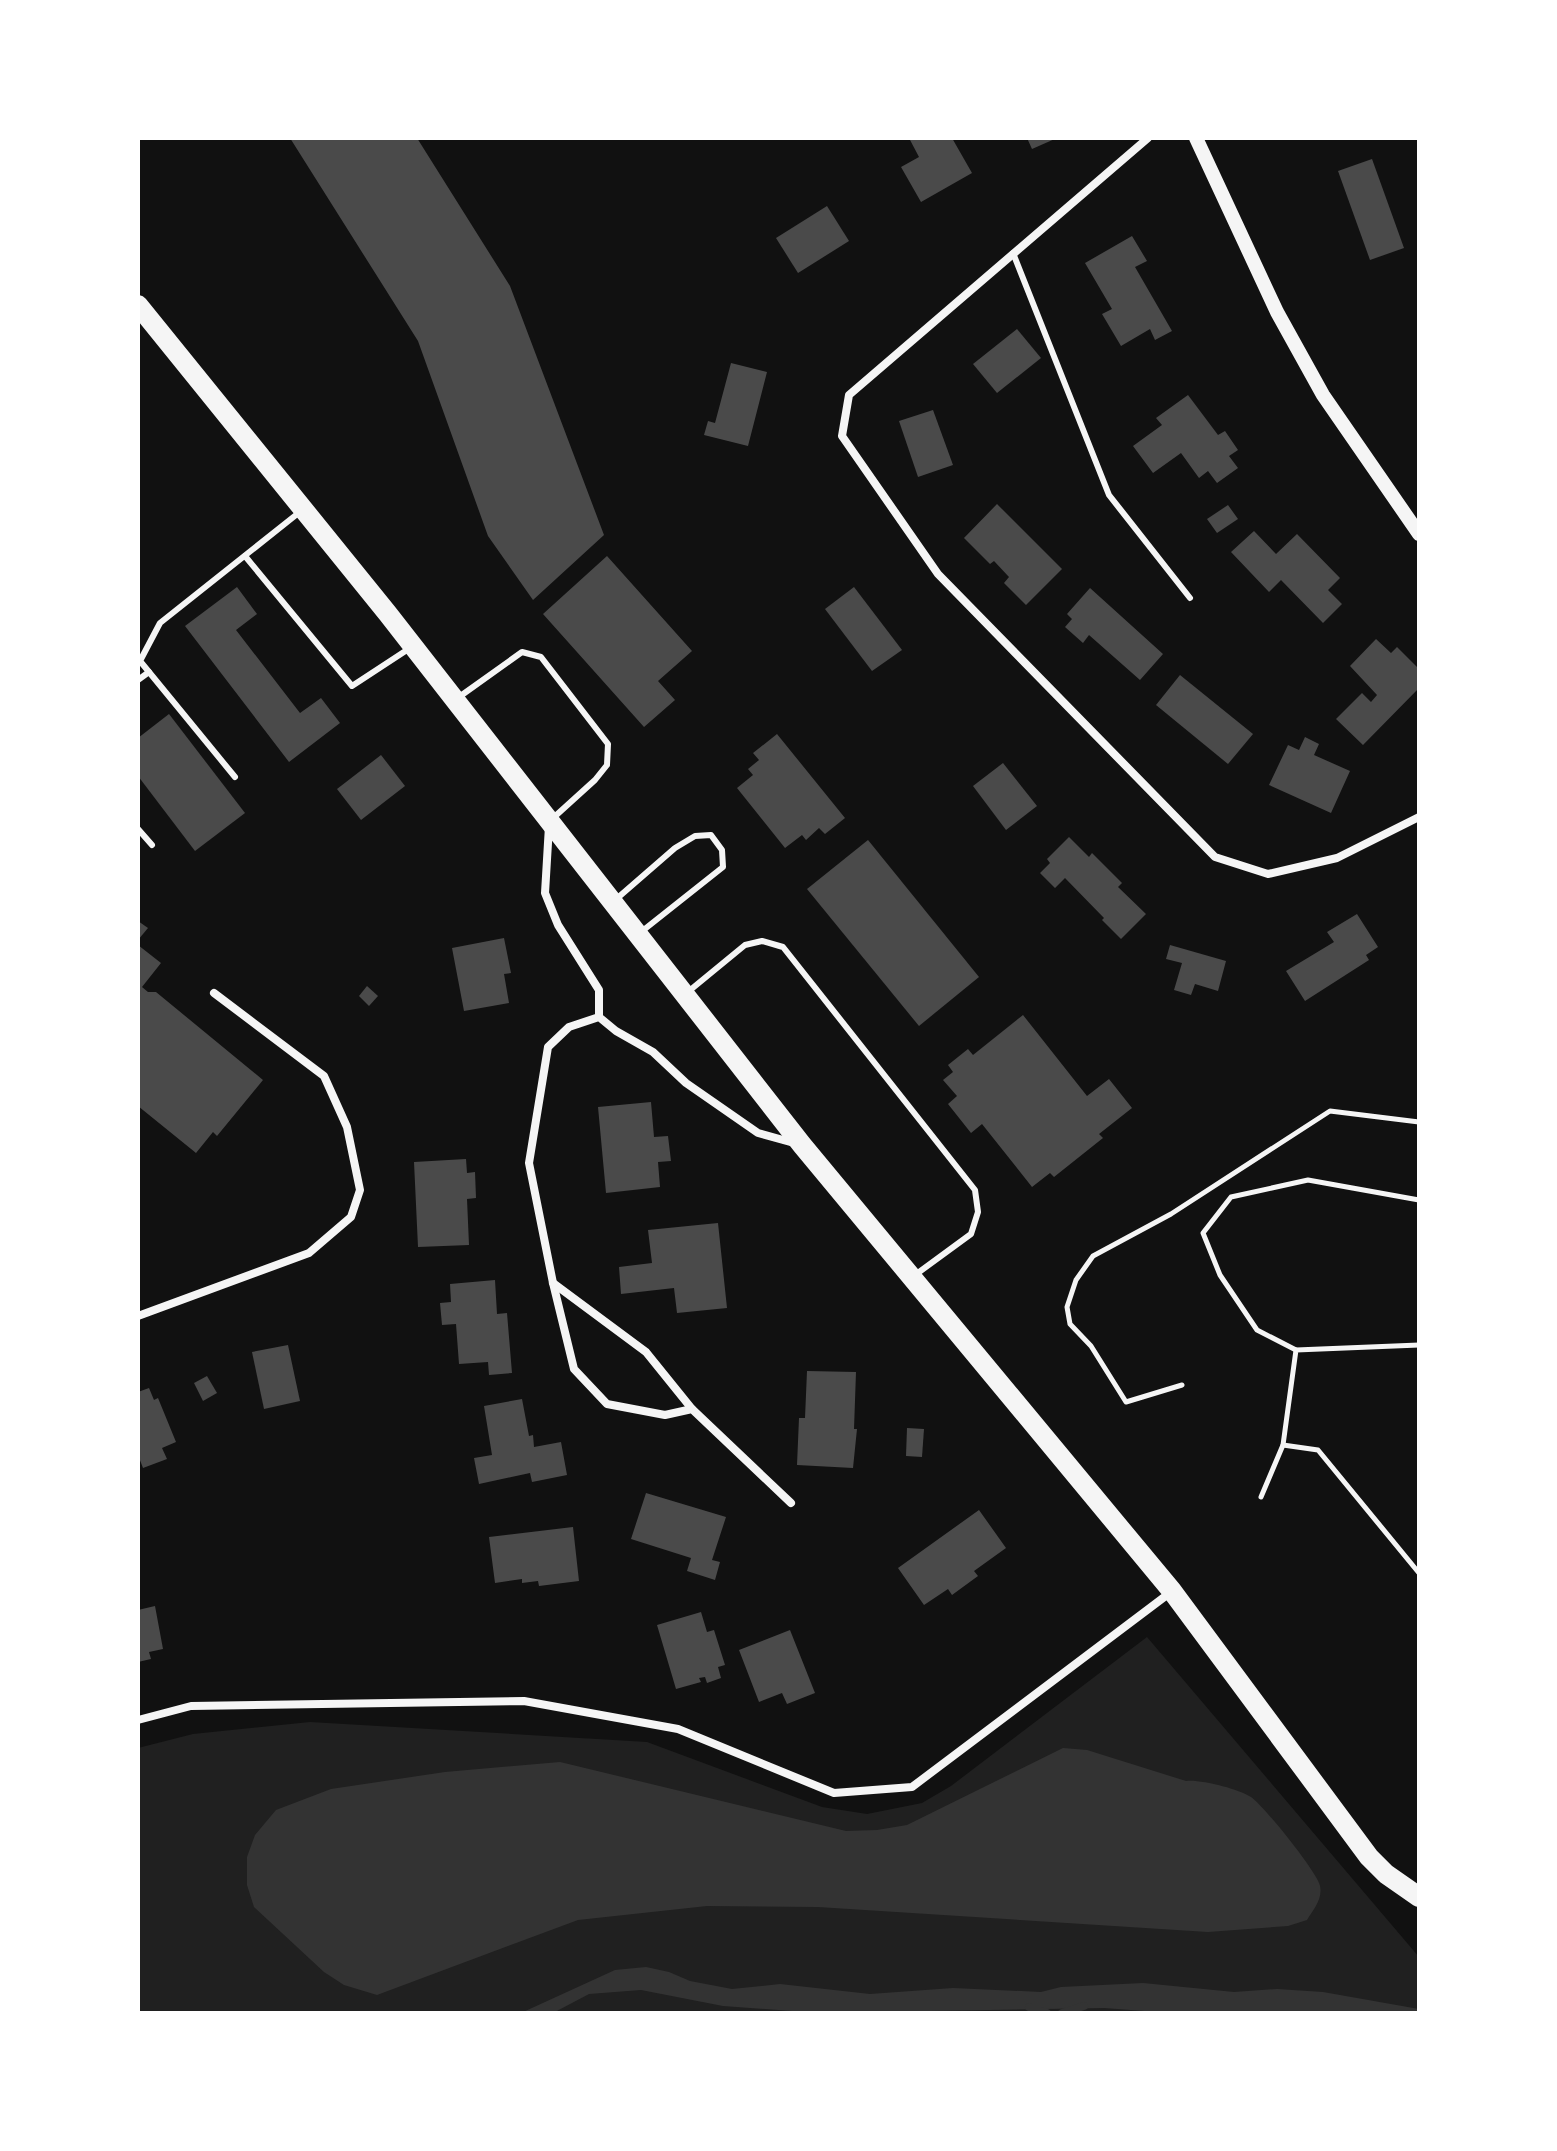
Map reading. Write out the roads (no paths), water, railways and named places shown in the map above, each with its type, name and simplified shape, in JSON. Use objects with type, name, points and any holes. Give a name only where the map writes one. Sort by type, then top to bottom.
[{"type":"main road","points":[[138,305],[413,646],[802,1145],[1172,1591],[1369,1857],[1386,1874],[1419,1897]]},
{"type":"street","points":[[1148,138],[849,395],[842,436],[938,574],[1215,857],[1268,874],[1337,858],[1419,817]]},
{"type":"street","points":[[1196,138],[1277,312],[1323,395],[1419,534]]},
{"type":"street","points":[[549,821],[545,893],[558,925],[599,990],[599,1017]]},
{"type":"street","points":[[138,1316],[309,1253],[351,1217],[360,1190],[347,1127],[324,1076],[214,993]]},
{"type":"street","points":[[599,1017],[616,1031],[653,1052],[686,1083],[758,1133],[802,1145]]},
{"type":"street","points":[[599,1017],[569,1027],[548,1047],[529,1163],[553,1283],[574,1369],[607,1404],[665,1415],[692,1409]]},
{"type":"street","points":[[553,1283],[646,1352],[692,1409],[791,1503]]},
{"type":"street","points":[[138,1720],[191,1706],[524,1701],[678,1729],[834,1793],[912,1787],[1172,1591]]},
{"type":"lane","points":[[1013,253],[1109,495],[1190,598]]},
{"type":"lane","points":[[235,777],[140,661],[160,623],[303,509]]},
{"type":"lane","points":[[245,556],[352,686],[413,646]]},
{"type":"lane","points":[[454,700],[522,652],[541,657],[608,744],[607,765],[595,780],[549,821]]},
{"type":"lane","points":[[138,680],[149,672]]},
{"type":"lane","points":[[138,829],[152,845]]},
{"type":"lane","points":[[612,902],[675,848],[695,836],[711,835],[722,850],[723,867],[638,935]]},
{"type":"lane","points":[[685,995],[745,945],[762,941],[783,947],[975,1190],[978,1212],[971,1234],[912,1277]]},
{"type":"waterway","points":[[1062,2013],[1084,2006]]},
{"type":"waterway","points":[[1029,2007],[1047,2013]]}]
